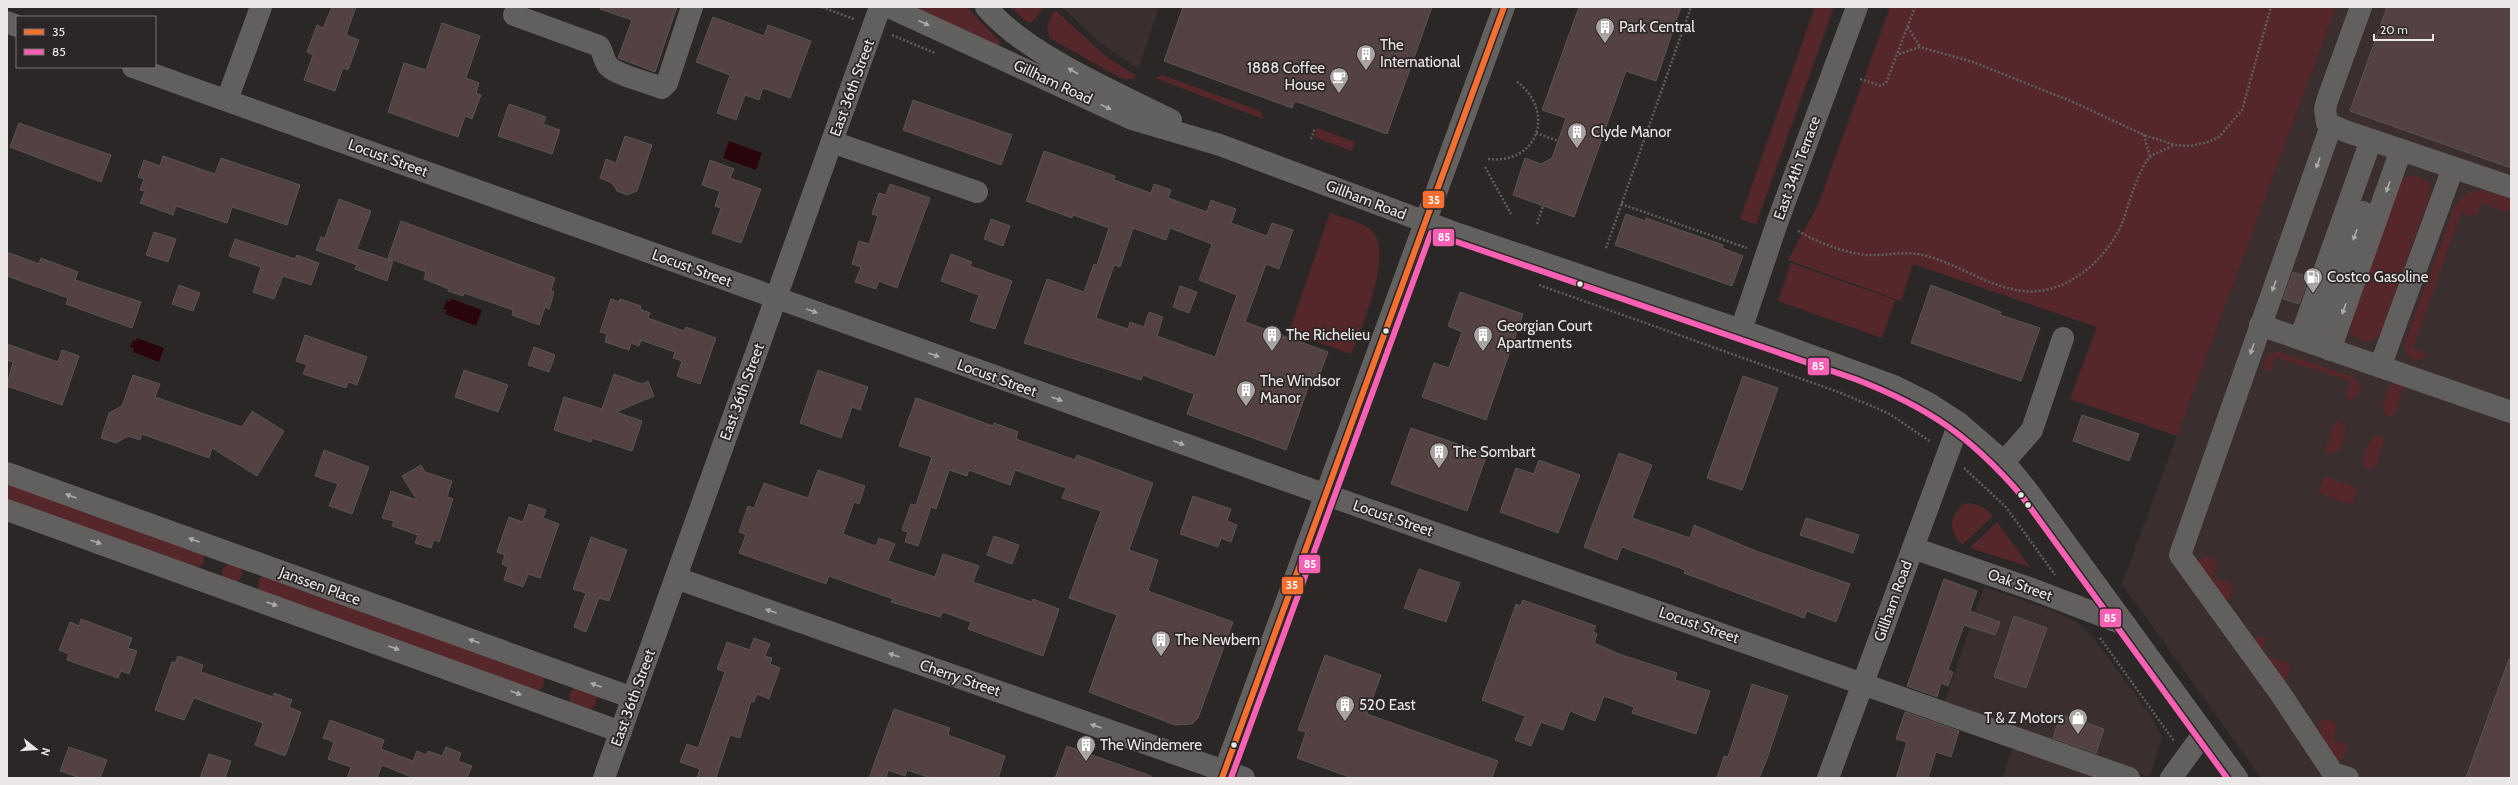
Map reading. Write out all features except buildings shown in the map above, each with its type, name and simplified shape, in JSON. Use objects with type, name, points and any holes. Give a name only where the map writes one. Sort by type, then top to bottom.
[{"type":"main road","name":"Gillham Road","points":[[889,7],[1132,119],[1220,145],[1426,223],[1741,330],[1894,386],[1928,402],[1959,424],[2004,462],[2027,490],[2237,778]]},
{"type":"main road","name":"Gillham Road","points":[[986,7],[1026,41],[1074,71],[1220,145]]},
{"type":"main road","points":[[1230,776],[1326,495],[1504,7]]},
{"type":"street","points":[[227,100],[261,7]]},
{"type":"street","points":[[514,15],[599,46],[605,54],[608,65],[614,70],[662,88],[666,83],[692,7]]},
{"type":"street","name":"East 36th Street","points":[[604,778],[775,298],[874,28],[880,7]]},
{"type":"street","name":"East 34th Terrace","points":[[1741,330],[1777,223],[1857,7]]},
{"type":"street","points":[[2361,7],[2327,100],[2326,118],[2366,138],[2511,187]]},
{"type":"street","name":"Locust Street","points":[[136,68],[1326,495],[2129,778]]},
{"type":"street","points":[[2348,778],[2333,773],[2280,693],[2180,555],[2243,373],[2294,337],[2366,138]]},
{"type":"street","points":[[2294,337],[2366,138]]},
{"type":"street","points":[[2294,337],[2366,138]]},
{"type":"street","points":[[832,142],[978,192]]},
{"type":"street","points":[[2380,367],[2454,168]]},
{"type":"street","points":[[2294,337],[2511,412]]},
{"type":"street","points":[[2004,462],[2032,430],[2062,338]]},
{"type":"street","name":"Gillham Road","points":[[1828,778],[1959,424]]},
{"type":"street","name":"Janssen Place","points":[[7,474],[633,698]]},
{"type":"street","points":[[7,510],[201,578],[621,732]]},
{"type":"street","points":[[201,578],[214,547]]},
{"type":"street","name":"Oak Street","points":[[1913,548],[2032,589],[2126,625]]},
{"type":"street","points":[[242,593],[256,563]]},
{"type":"street","name":"Cherry Street","points":[[676,578],[1230,776]]},
{"type":"street","points":[[550,706],[563,673]]},
{"type":"street","points":[[2171,778],[2204,733]]},
{"type":"path","points":[[822,7],[937,54]]},
{"type":"path","points":[[1606,248],[1691,7]]},
{"type":"path","points":[[1860,79],[1881,86],[1885,85],[1899,54],[1915,7]]},
{"type":"path","points":[[1899,54],[1920,47],[1973,62],[2021,80],[2144,135],[2174,145],[2190,146],[2208,142],[2219,137],[2242,110],[2271,7]]},
{"type":"path","points":[[1908,27],[1920,47]]},
{"type":"path","points":[[1426,63],[1433,65]]},
{"type":"path","points":[[1488,159],[1504,160],[1515,157],[1528,147],[1536,134],[1538,120],[1535,100],[1516,81]]},
{"type":"path","points":[[1311,139],[1315,128]]},
{"type":"path","points":[[1536,134],[1558,141]]},
{"type":"path","points":[[2144,135],[2150,157]]},
{"type":"path","points":[[1798,231],[1822,242],[1867,255],[1896,252],[1927,256],[2022,291],[2041,292],[2060,287],[2104,254],[2122,224],[2139,178],[2150,157],[2174,145]]},
{"type":"path","points":[[1485,167],[1511,214]]},
{"type":"path","points":[[1621,204],[1750,250]]},
{"type":"path","points":[[1537,224],[1543,206]]},
{"type":"path","points":[[1533,283],[1841,393],[1888,413],[1948,453],[2006,507],[2057,578]]},
{"type":"path","points":[[2098,634],[2186,757]]},
{"type":"shaded area","points":[[915,7],[967,7],[1001,43],[998,48]]},
{"type":"shaded area","points":[[1010,7],[1044,7],[1033,21],[1028,23]]},
{"type":"shaded area","points":[[1062,7],[1159,7],[1138,69],[1098,41]]},
{"type":"shaded area","points":[[1815,7],[1834,7],[1756,224],[1740,219]]},
{"type":"shaded area","points":[[1890,7],[2336,7],[2177,436],[2070,399],[2097,327],[1913,264],[1901,301],[1788,260],[1818,205]]},
{"type":"shaded area","points":[[2336,7],[2511,7],[2511,778],[2261,778],[2122,584]]},
{"type":"shaded area","points":[[1055,10],[1109,59],[1137,76],[1132,79],[1122,79],[1050,38],[1047,26]]},
{"type":"shaded area","points":[[1162,75],[1258,110],[1262,114],[1263,119],[1155,78]]},
{"type":"shaded area","points":[[1317,128],[1355,142],[1352,151],[1314,137]]},
{"type":"shaded area","points":[[729,141],[762,153],[756,170],[723,158]]},
{"type":"shaded area","points":[[2413,176],[2422,178],[2427,182],[2430,189],[2429,198],[2380,335],[2367,341],[2359,339],[2348,330],[2398,185],[2407,177]]},
{"type":"shaded area","points":[[2484,190],[2511,199],[2511,213],[2482,203],[2476,217],[2461,213],[2413,348],[2425,353],[2426,356],[2421,360],[2413,359],[2406,352],[2405,342],[2455,205],[2468,192]]},
{"type":"shaded area","points":[[1330,213],[1368,228],[1372,231],[1378,242],[1378,273],[1374,291],[1351,354],[1289,332]]},
{"type":"shaded area","points":[[1791,263],[1895,300],[1882,338],[1778,301]]},
{"type":"shaded area","points":[[452,299],[482,310],[476,326],[445,314],[447,310],[443,309],[447,300],[450,302]]},
{"type":"shaded area","points":[[137,338],[164,348],[159,362],[133,352],[134,348],[130,347],[133,340],[136,341]]},
{"type":"shaded area","points":[[2276,351],[2354,377],[2360,385],[2359,393],[2356,397],[2348,400],[2346,394],[2350,381],[2275,357],[2270,371],[2266,371],[2263,366],[2265,357]]},
{"type":"shaded area","points":[[2397,382],[2402,384],[2404,387],[2394,415],[2391,417],[2385,414],[2382,408],[2390,385]]},
{"type":"shaded area","points":[[2337,421],[2344,424],[2346,430],[2339,450],[2331,454],[2325,450],[2335,422]]},
{"type":"shaded area","points":[[2376,436],[2383,437],[2384,440],[2375,468],[2370,470],[2364,466],[2364,458],[2370,441]]},
{"type":"shaded area","points":[[2327,477],[2357,488],[2352,505],[2318,493],[2323,479]]},
{"type":"shaded area","points":[[7,481],[204,554],[204,563],[196,570],[7,505]]},
{"type":"shaded area","points":[[1965,503],[1980,506],[1993,516],[1962,545],[1954,534],[1952,523],[1956,513]]},
{"type":"shaded area","points":[[1997,522],[2030,567],[1970,548]]},
{"type":"shaded area","points":[[2209,556],[2218,562],[2213,577],[2234,585],[2229,601],[2225,600],[2198,563],[2202,558]]},
{"type":"shaded area","points":[[232,563],[239,566],[242,573],[239,580],[232,583],[225,580],[222,573],[225,566]]},
{"type":"shaded area","points":[[262,576],[545,677],[543,687],[535,692],[258,590],[259,580]]},
{"type":"shaded area","points":[[1984,587],[2057,612],[2077,622],[2095,640],[2152,717],[2162,738],[2150,777],[1943,706]]},
{"type":"shaded area","points":[[2259,636],[2266,638],[2262,654],[2292,665],[2285,681],[2271,670],[2257,650],[2254,640]]},
{"type":"shaded area","points":[[574,687],[597,696],[595,705],[588,712],[571,705],[569,696]]},
{"type":"shaded area","points":[[2324,719],[2330,720],[2337,725],[2333,740],[2348,745],[2342,760],[2337,759],[2318,732],[2319,723]]},
{"type":"shaded area","points":[[2015,743],[2115,778],[2002,778]]},
{"type":"transit line","name":"35","points":[[1222,778],[1504,7]]},
{"type":"transit line","name":"85","points":[[1231,778],[1431,233],[1855,379],[1905,401],[1946,425],[1984,456],[2021,495],[2227,778]]},
{"type":"place","name":"Park Central","points":[[1605,44]]},
{"type":"place","name":"The International","points":[[1366,71]]},
{"type":"place","name":"1888 Coffee House","points":[[1339,94]]},
{"type":"place","name":"Clyde Manor","points":[[1577,149]]},
{"type":"place","name":"Costco Gasoline","points":[[2313,294]]},
{"type":"place","name":"The Richelieu","points":[[1272,352]]},
{"type":"place","name":"Georgian Court Apartments","points":[[1483,352]]},
{"type":"place","name":"The Windsor Manor","points":[[1246,407]]},
{"type":"place","name":"The Sombart","points":[[1439,469]]},
{"type":"place","name":"The Newbern","points":[[1161,657]]},
{"type":"place","name":"520 East","points":[[1345,722]]},
{"type":"place","name":"T & Z Motors","points":[[2078,735]]},
{"type":"place","name":"The Windemere","points":[[1086,762]]}]
